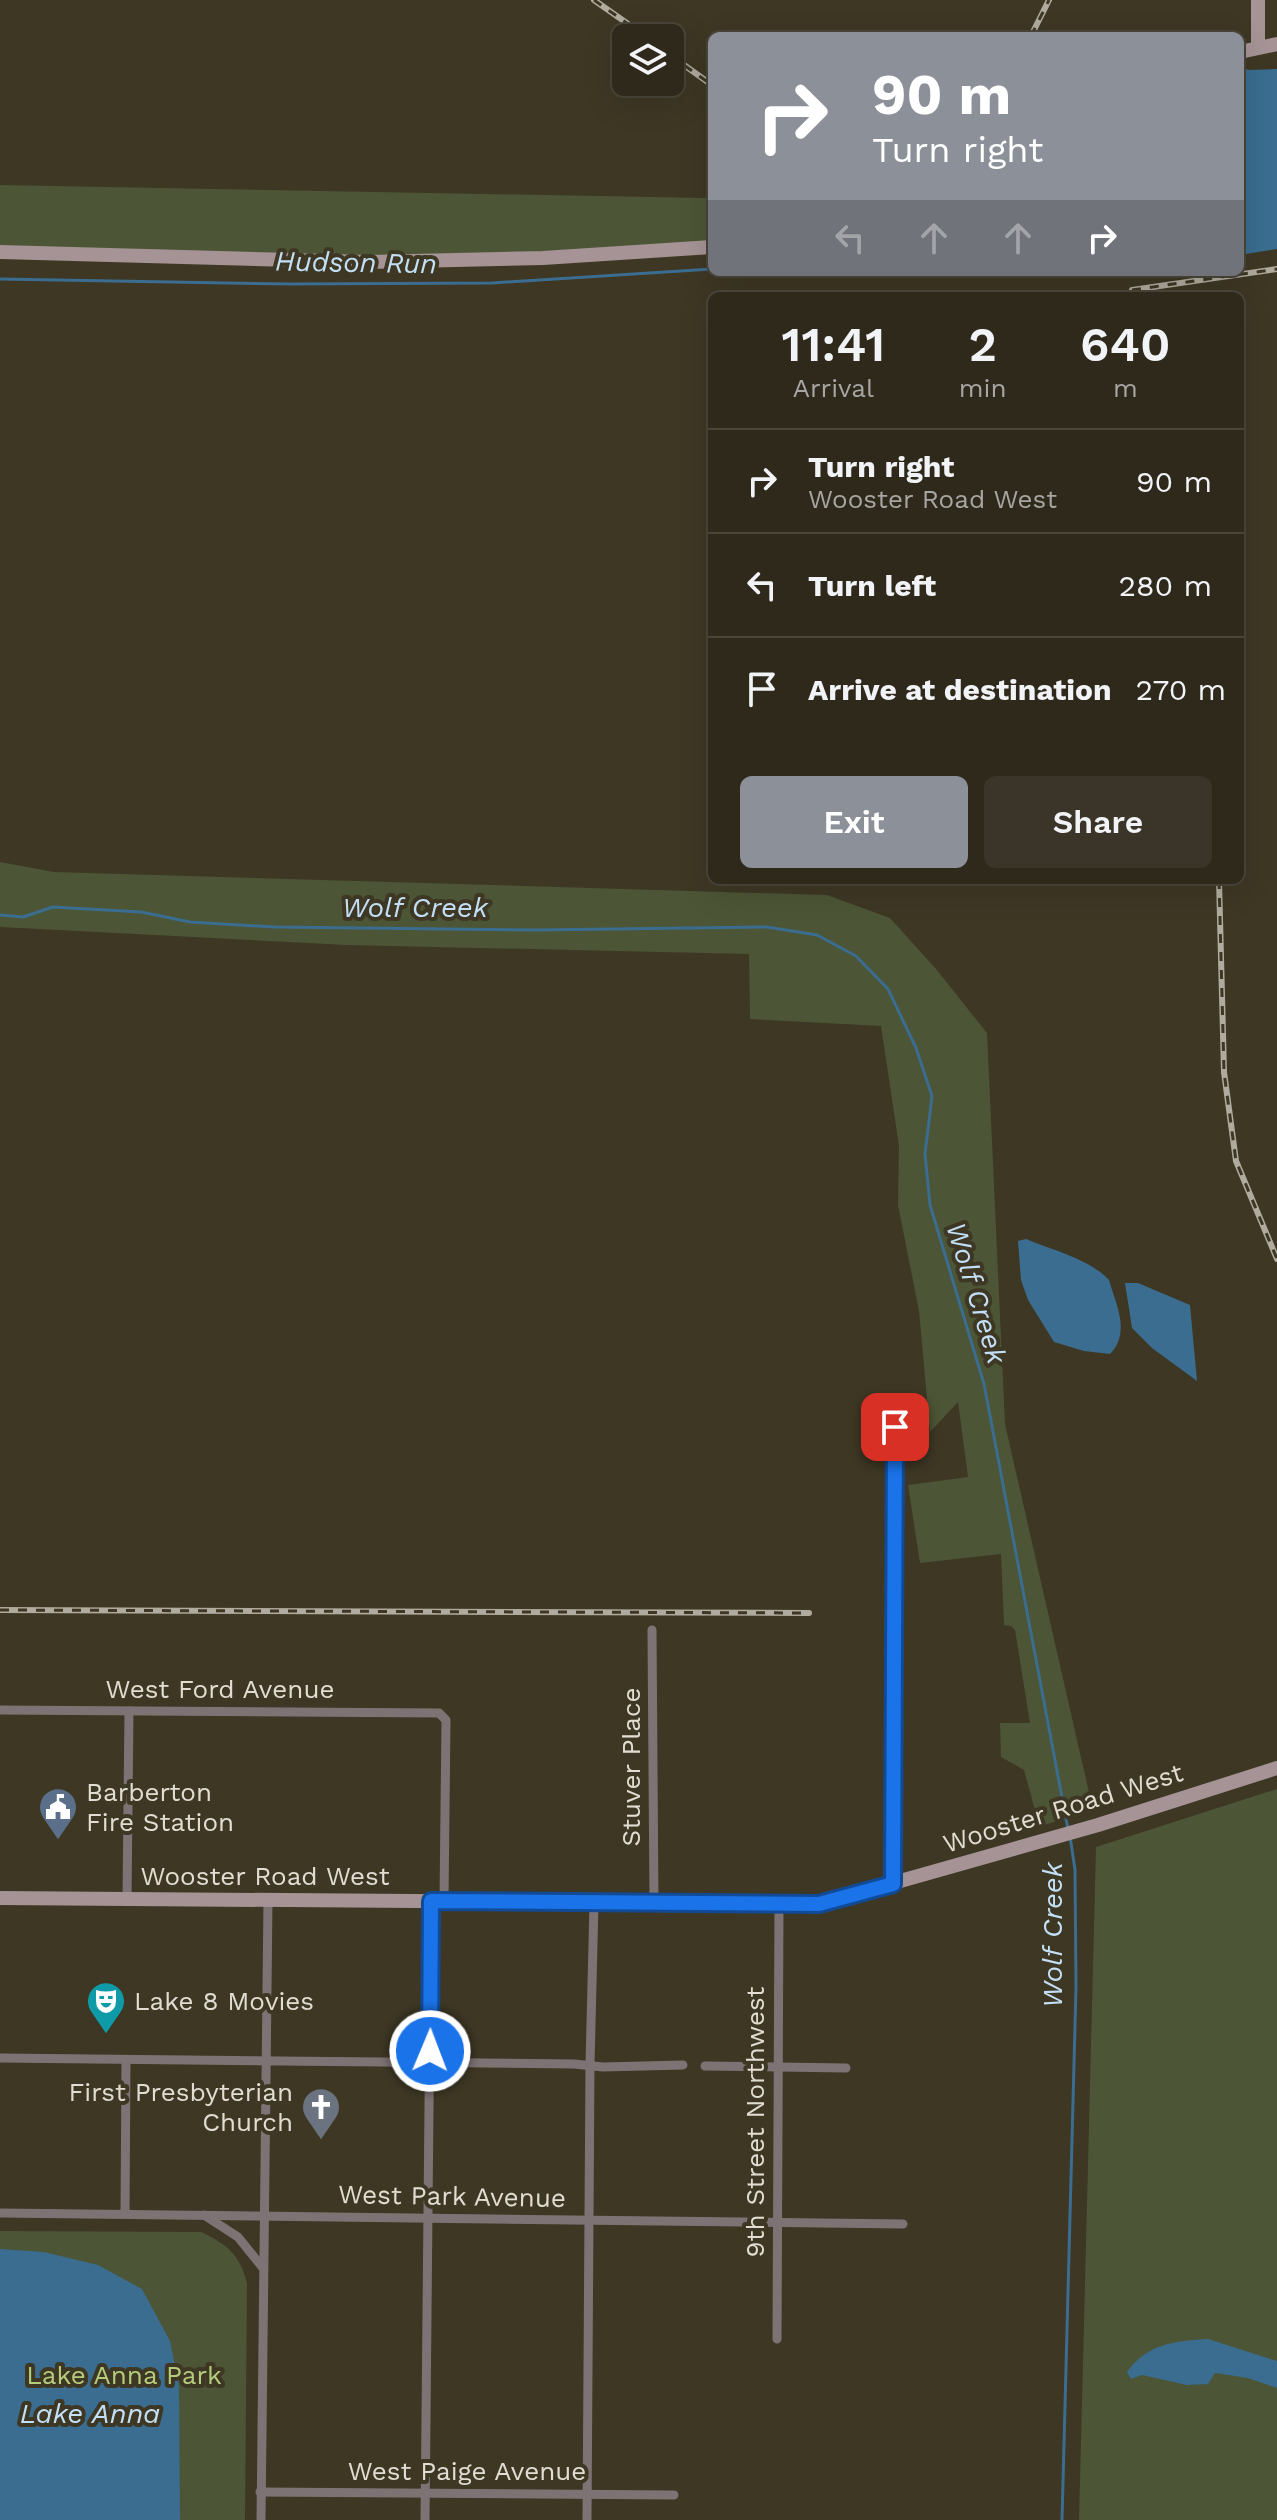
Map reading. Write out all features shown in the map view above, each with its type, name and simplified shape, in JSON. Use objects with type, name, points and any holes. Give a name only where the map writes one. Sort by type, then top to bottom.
[{"type":"main road","points":[[1258,0],[1258,46]]},
{"type":"main road","points":[[1244,51],[1277,44]]},
{"type":"main road","points":[[0,252],[368,262],[543,258],[708,247]]},
{"type":"main road","name":"Wooster Road West","points":[[0,1898],[819,1904],[1098,1825],[1277,1768]]},
{"type":"street","points":[[893,1884],[895,1427]]},
{"type":"street","name":"Stuver Place","points":[[652,1630],[654,1904]]},
{"type":"street","name":"West Ford Avenue","points":[[0,1710],[439,1713],[446,1720],[438,1901]]},
{"type":"street","points":[[127,1899],[129,1711]]},
{"type":"street","points":[[261,2520],[268,1900]]},
{"type":"street","points":[[425,2520],[430,2063],[438,1901]]},
{"type":"street","points":[[587,2520],[594,1903]]},
{"type":"street","name":"9th Street Northwest","points":[[777,2339],[779,1905]]},
{"type":"street","points":[[0,2058],[683,2065]]},
{"type":"street","points":[[125,2214],[126,2060]]},
{"type":"street","points":[[705,2066],[846,2068]]},
{"type":"street","name":"West Park Avenue","points":[[0,2213],[903,2224]]},
{"type":"street","points":[[204,2215],[238,2237],[264,2269]]},
{"type":"street","name":"West Paige Avenue","points":[[260,2492],[674,2495]]},
{"type":"green space","points":[[0,185],[708,197],[708,247],[543,258],[0,252]]},
{"type":"green space","points":[[0,862],[54,872],[827,895],[890,918],[987,1033],[1005,1424],[1093,1810],[1038,1827],[1024,1770],[1001,1757],[1000,1723],[1030,1723],[1015,1630],[1004,1625],[1001,1554],[920,1563],[908,1485],[968,1477],[958,1402],[930,1432],[919,1311],[898,1205],[899,1146],[881,1026],[750,1019],[749,954],[346,945],[0,927]]},
{"type":"green space","points":[[1277,1789],[1277,2520],[1079,2520],[1096,1847]]},
{"type":"green space","name":"Lake Anna","points":[[0,2231],[201,2232],[232,2252],[247,2284],[245,2520],[0,2520]]},
{"type":"water","points":[[1244,68],[1277,69],[1277,249],[1244,254]]},
{"type":"water","points":[[1026,1239],[1092,1266],[1109,1280],[1121,1328],[1120,1337],[1110,1354],[1084,1351],[1054,1342],[1028,1300],[1021,1280],[1018,1241]]},
{"type":"water","points":[[1125,1283],[1138,1283],[1190,1305],[1197,1381],[1152,1348],[1132,1328]]},
{"type":"water","name":"Lake Anna","points":[[0,2249],[44,2252],[98,2265],[142,2289],[170,2341],[179,2386],[180,2520],[0,2520]]},
{"type":"water","points":[[1208,2339],[1277,2361],[1277,2388],[1248,2378],[1215,2373],[1208,2384],[1187,2385],[1142,2375],[1131,2379],[1127,2372],[1153,2349]]},
{"type":"waterway","name":"Hudson Run","points":[[0,279],[290,284],[492,283],[708,269]]},
{"type":"waterway","name":"Wolf Creek","points":[[0,915],[23,917],[53,907],[141,912],[190,922],[275,927],[536,930],[767,927],[817,935],[856,956],[888,989],[916,1048],[932,1096],[925,1154],[930,1205],[984,1384],[1068,1829]]},
{"type":"waterway","name":"Wolf Creek","points":[[1062,2520],[1076,1988],[1075,1870],[1070,1836]]},
{"type":"railway","points":[[594,0],[628,24]]},
{"type":"railway","points":[[1033,32],[1049,0]]},
{"type":"railway","points":[[684,65],[708,82]]},
{"type":"railway","points":[[1244,274],[1277,269]]},
{"type":"railway","points":[[1132,290],[1229,276]]},
{"type":"railway","points":[[1219,884],[1224,1072],[1236,1161],[1277,1259]]},
{"type":"railway","points":[[0,1610],[809,1613]]},
{"type":"place","name":"Barberton Fire Station","points":[[58,1841]]},
{"type":"place","name":"Lake 8 Movies","points":[[106,2035]]},
{"type":"place","name":"First Presbyterian Church","points":[[321,2141]]},
{"type":"route","points":[[430,2051],[431,1901],[819,1904],[893,1884],[895,1427]]},
{"type":"park label","name":"Lake Anna Park","points":[[124,2375]]}]
